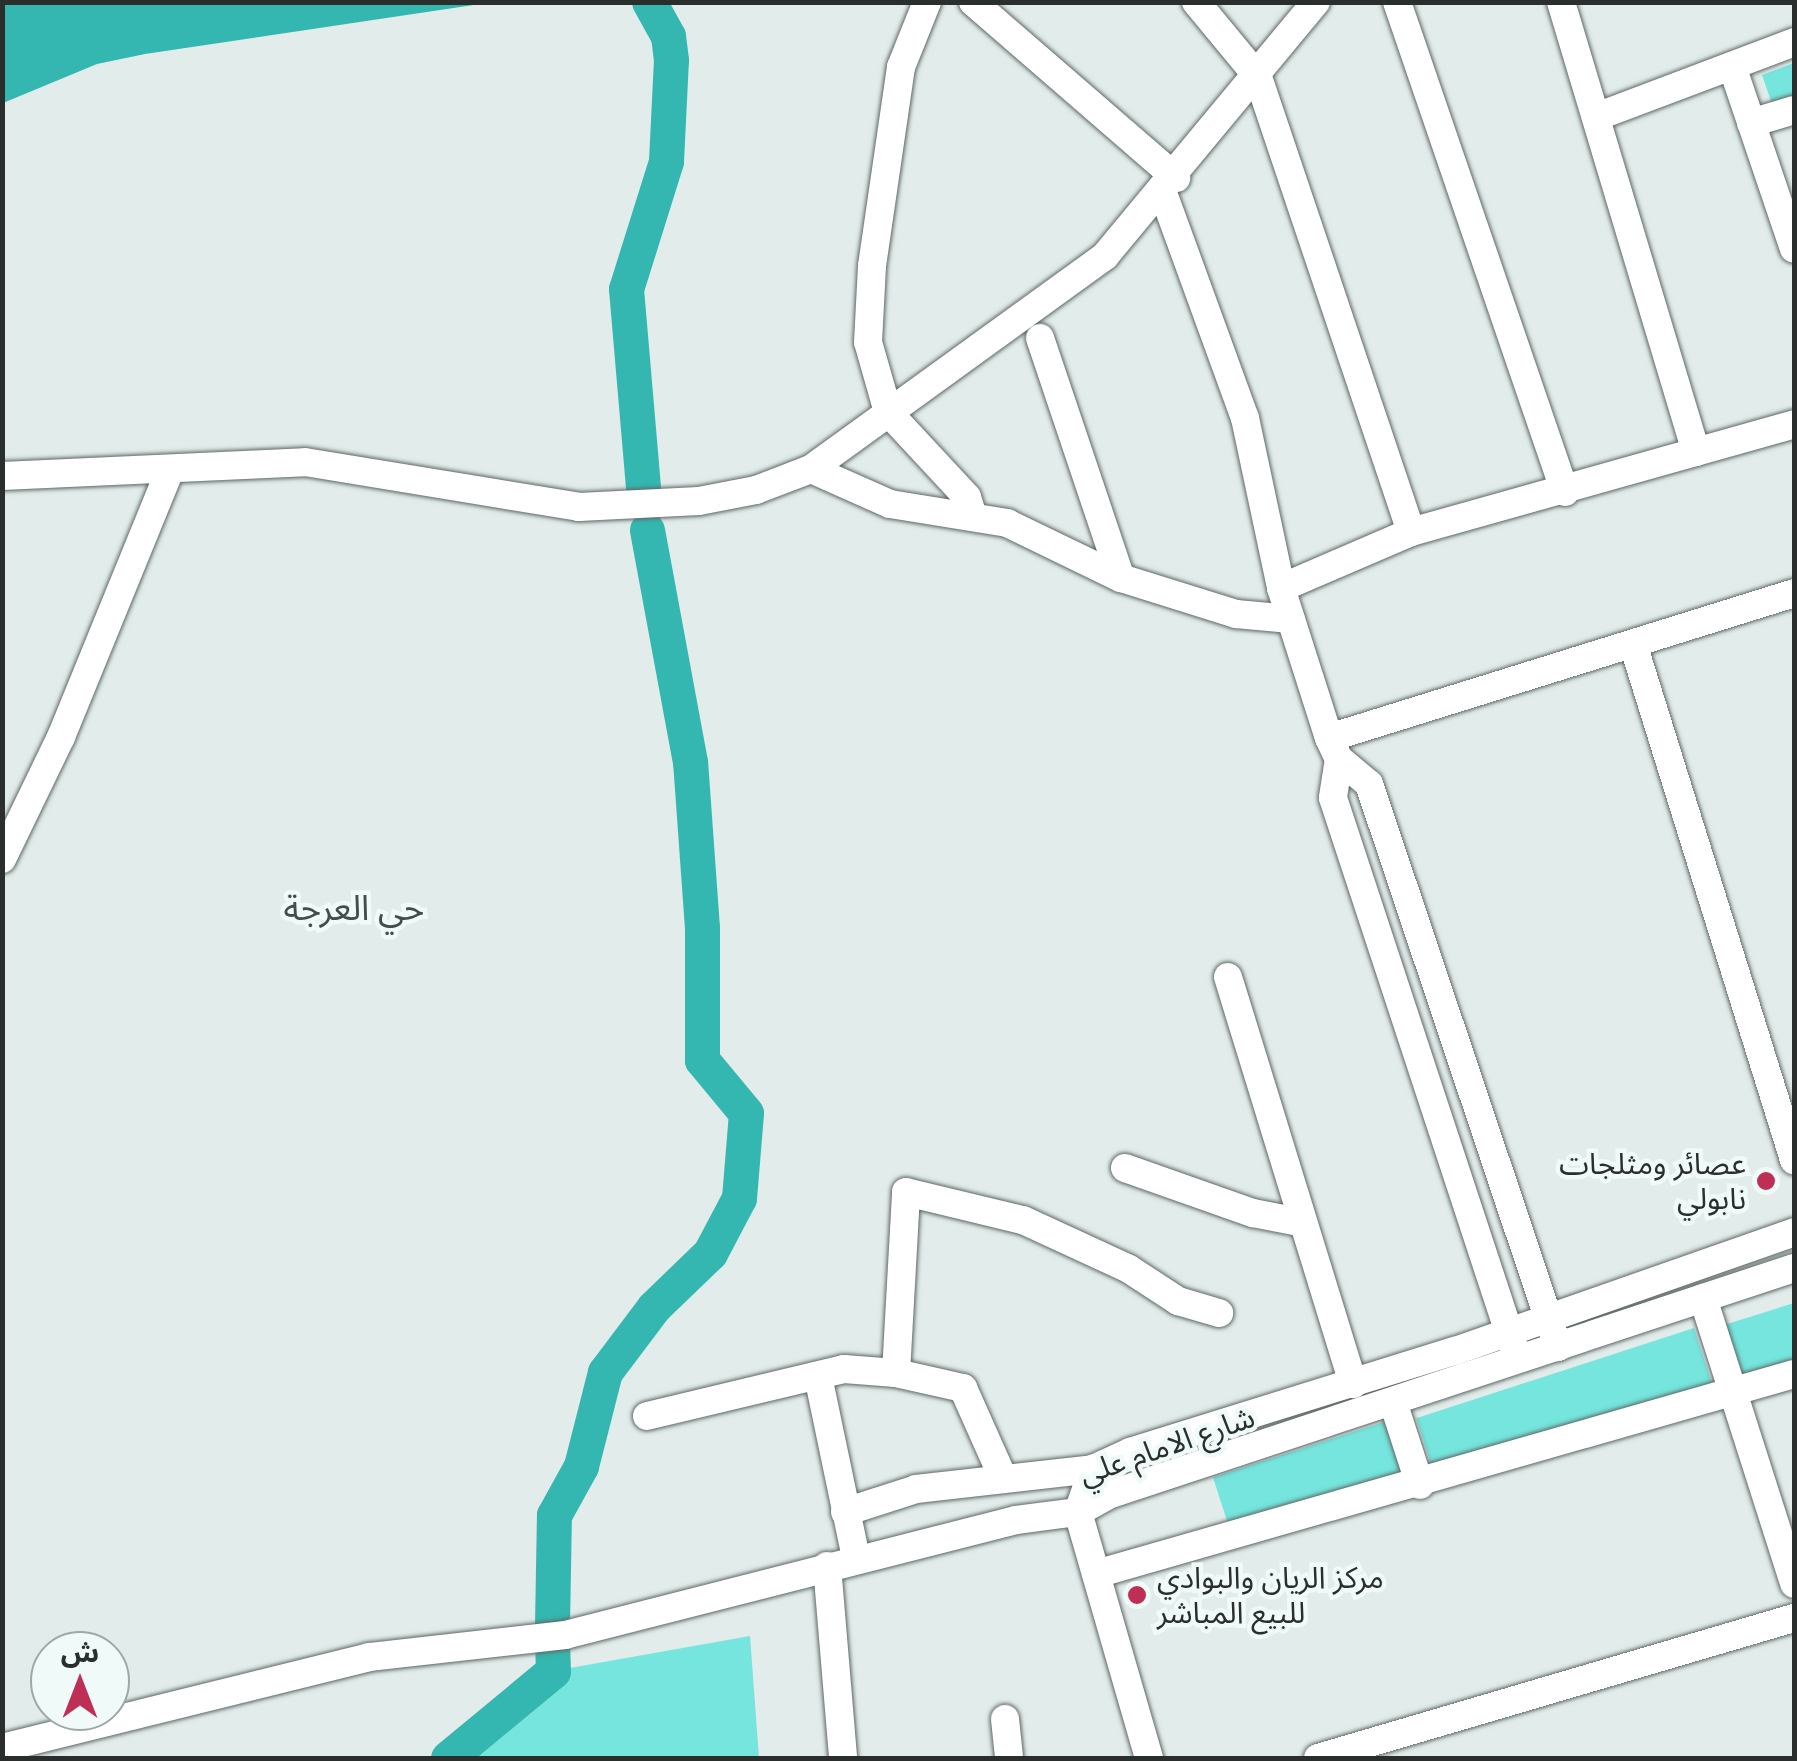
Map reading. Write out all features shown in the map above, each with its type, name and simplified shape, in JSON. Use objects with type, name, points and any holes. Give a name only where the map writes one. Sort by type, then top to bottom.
[{"type":"street","points":[[926,2],[901,67],[867,304],[875,377],[888,412],[967,498],[972,513]]},
{"type":"street","points":[[973,2],[1169,185],[1244,418],[1282,588],[1334,748],[1333,798],[1518,1362]]},
{"type":"street","points":[[1196,2],[1258,78],[1411,532]]},
{"type":"street","points":[[2,476],[305,462],[579,507],[699,502],[811,469],[1105,256],[1258,78],[1316,2]]},
{"type":"street","points":[[1397,2],[1565,492]]},
{"type":"street","points":[[1560,2],[1696,452]]},
{"type":"street","points":[[1596,116],[1794,42]]},
{"type":"street","points":[[1732,66],[1794,249]]},
{"type":"street","points":[[1751,123],[1794,110]]},
{"type":"street","points":[[1040,338],[1121,578]]},
{"type":"street","points":[[1282,588],[1411,532],[1565,492],[1794,424]]},
{"type":"street","points":[[811,469],[890,504],[972,513],[1121,578],[1236,614],[1292,619]]},
{"type":"street","points":[[2,860],[61,737],[170,470]]},
{"type":"street","points":[[1334,748],[1632,644],[1794,593]]},
{"type":"street","points":[[1632,644],[1794,1160]]},
{"type":"street","points":[[1334,748],[1368,784],[1558,1347]]},
{"type":"street","points":[[1228,977],[1299,1222],[1353,1384]]},
{"type":"street","points":[[1125,1168],[1252,1213],[1299,1222]]},
{"type":"street","points":[[896,1373],[906,1192],[1023,1220],[1129,1270],[1178,1301],[1218,1312]]},
{"type":"street","name":"شارع الامام علي","points":[[1078,1512],[1094,1470],[1130,1452],[1353,1384],[1794,1232]]},
{"type":"street","name":"شارع الامام علي","points":[[1078,1512],[1111,1494],[1394,1406],[1794,1268]]},
{"type":"street","points":[[1703,1298],[1794,1584]]},
{"type":"street","points":[[647,1416],[844,1369],[896,1373],[963,1388],[1003,1478]]},
{"type":"street","points":[[1096,1574],[1420,1485],[1794,1374]]},
{"type":"street","points":[[818,1376],[856,1558]]},
{"type":"street","points":[[1394,1406],[1420,1485]]},
{"type":"street","points":[[845,1512],[916,1489],[1094,1470]]},
{"type":"street","points":[[2,1748],[369,1656],[565,1635],[856,1558],[1016,1520],[1078,1512],[1150,1758]]},
{"type":"street","points":[[827,1566],[843,1758]]},
{"type":"street","points":[[1318,1758],[1794,1618]]},
{"type":"street","points":[[1005,1718],[1009,1758]]},
{"type":"shaded area","points":[[3,2],[487,3],[145,54],[97,64],[3,103]]},
{"type":"shaded area","points":[[1794,63],[1794,98],[1772,104],[1762,75]]},
{"type":"shaded area","points":[[1794,1303],[1794,1359],[1743,1376],[1724,1325]]},
{"type":"shaded area","points":[[1694,1328],[1713,1385],[1435,1475],[1416,1418]]},
{"type":"shaded area","points":[[1387,1421],[1404,1473],[1230,1530],[1213,1478]]},
{"type":"shaded area","points":[[750,1636],[759,1758],[448,1758],[553,1671]]},
{"type":"waterway","points":[[643,487],[626,289],[666,161],[671,60],[668,36],[649,2]]},
{"type":"waterway","points":[[552,1626],[554,1515],[581,1466],[605,1372],[654,1307],[710,1253],[739,1198],[746,1113],[702,1060],[702,928],[690,762],[647,530]]},
{"type":"waterway","points":[[448,1758],[553,1671],[552,1641]]},
{"type":"place","name":"عصائر ومثلجات نابولي","points":[[1766,1181]]},
{"type":"place","name":"مركز الريان والبوادي للبيع المباشر","points":[[1137,1595]]},
{"type":"district","name":"حي العرجة","points":[[354,909]]}]
